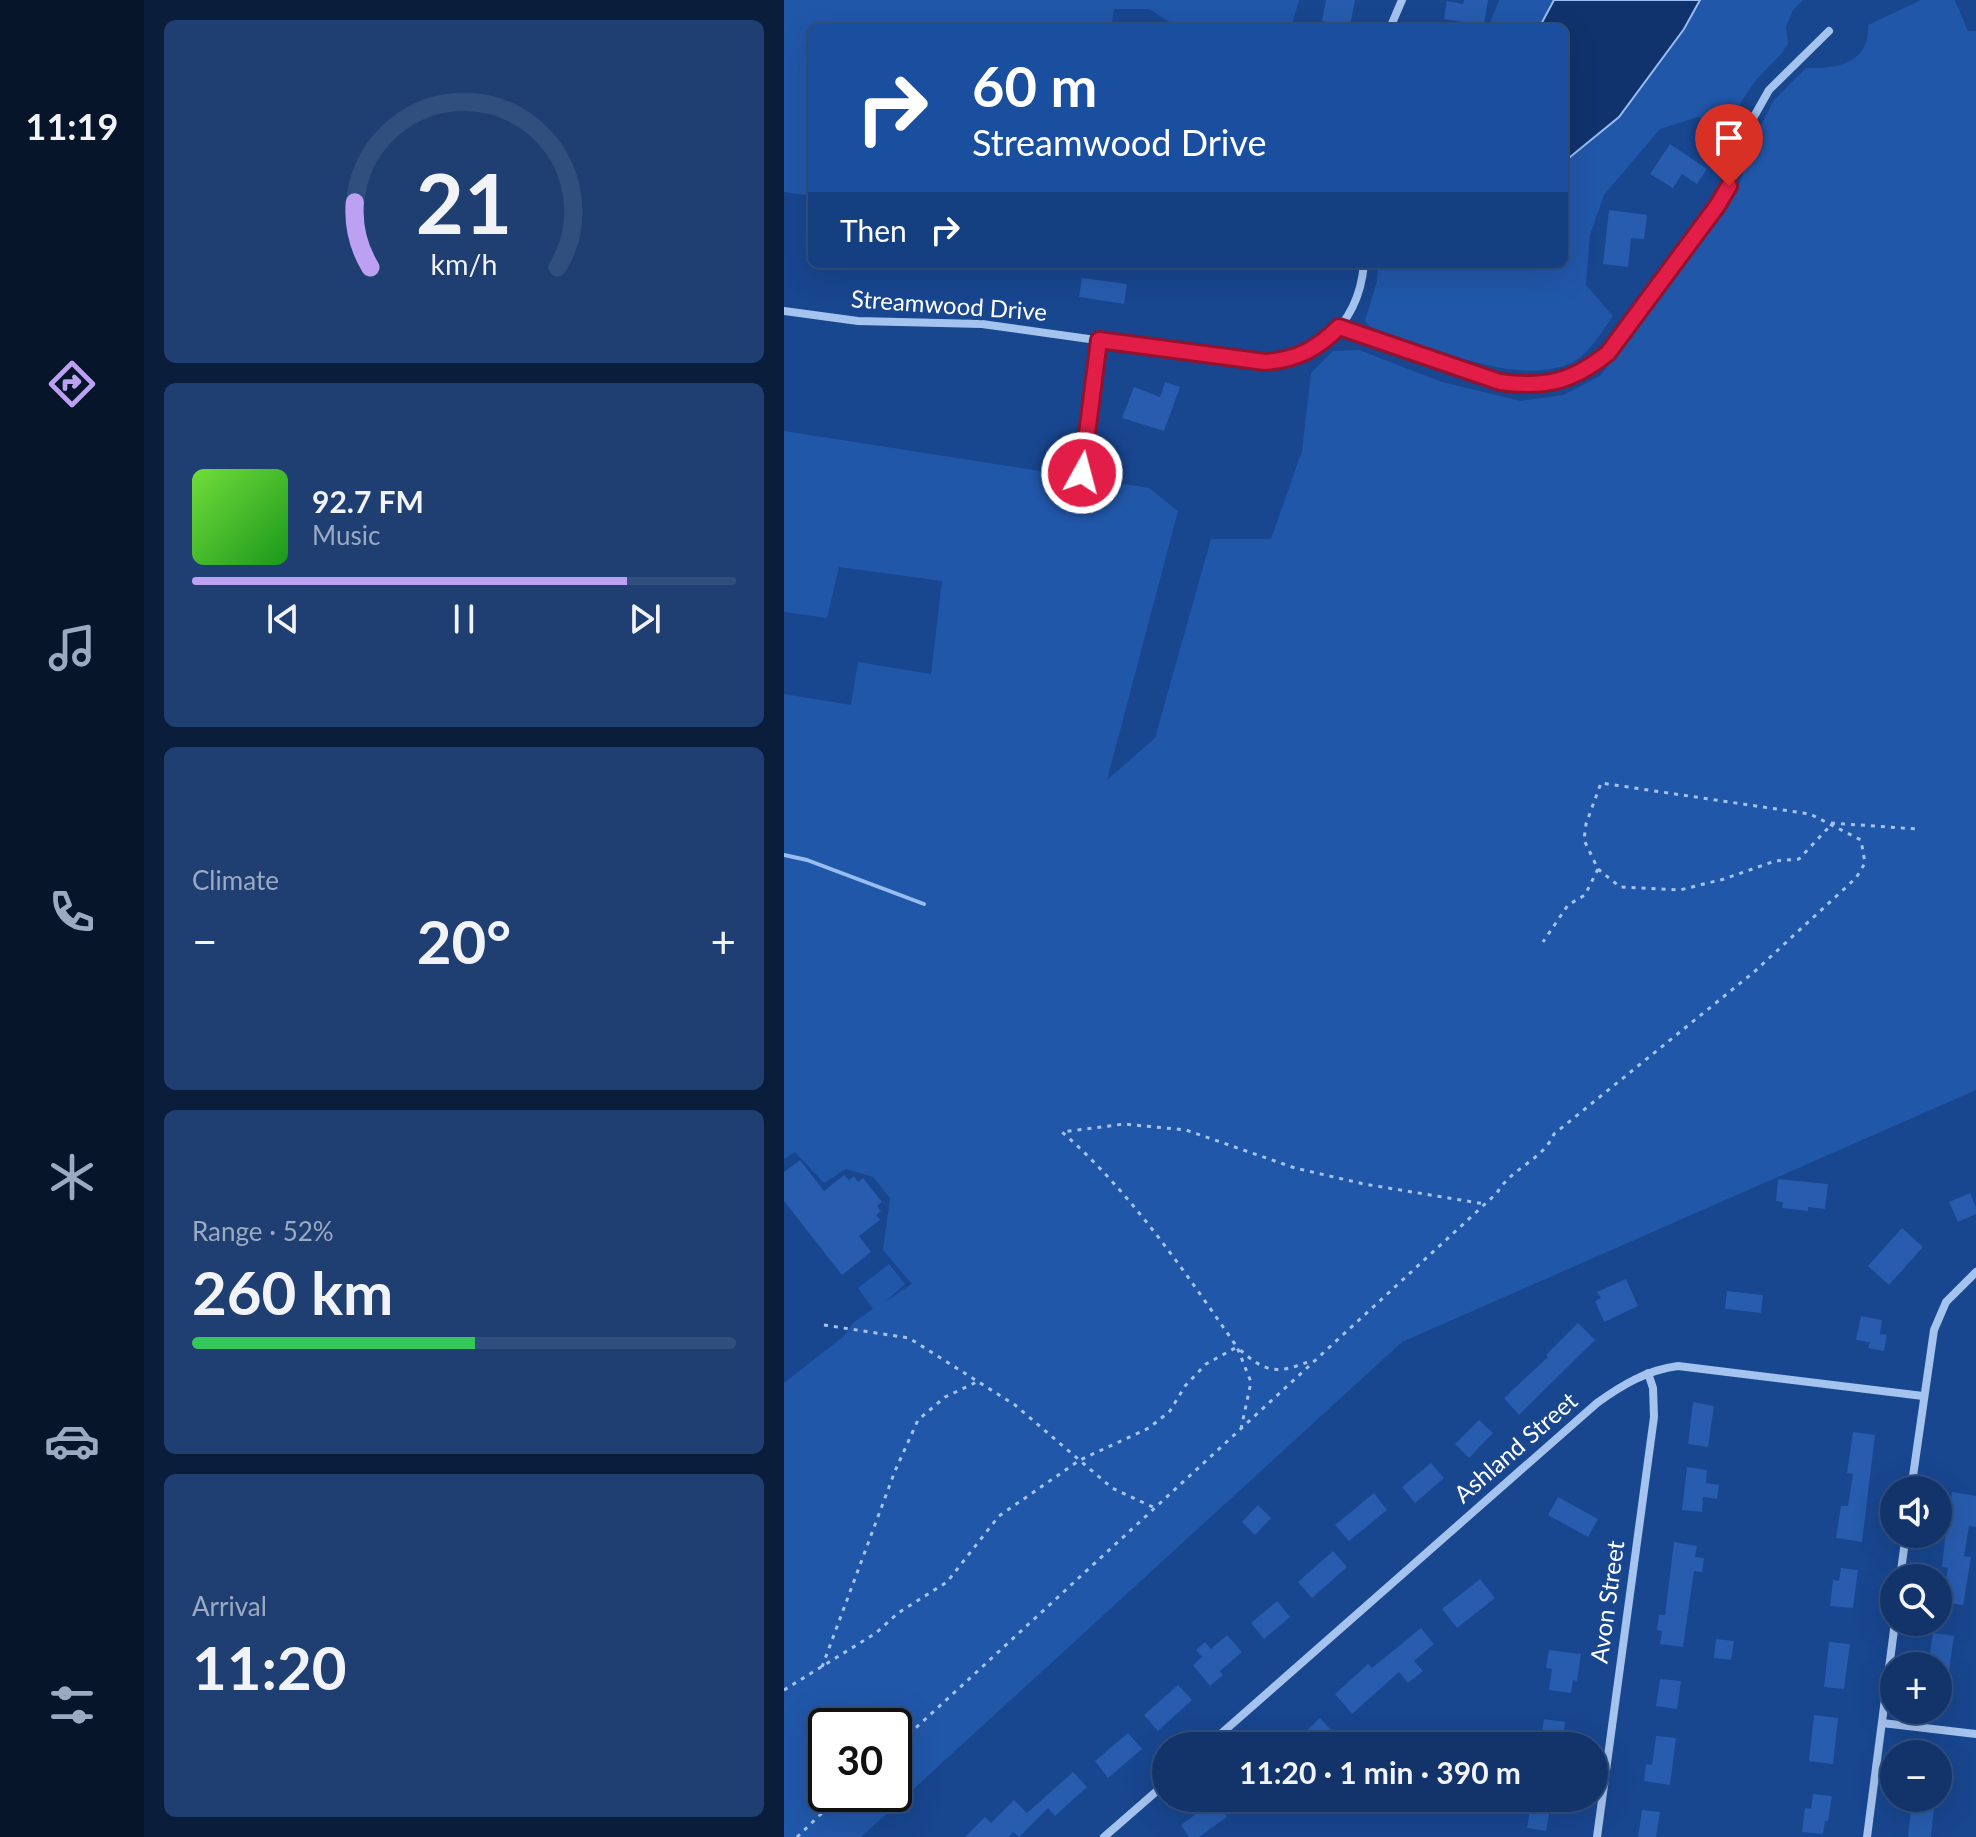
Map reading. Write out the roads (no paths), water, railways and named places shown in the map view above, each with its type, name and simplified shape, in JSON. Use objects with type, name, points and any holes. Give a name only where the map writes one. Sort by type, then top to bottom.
[{"type":"street","points":[[1392,24],[1402,0]]},
{"type":"street","points":[[1363,268],[1356,298],[1339,327],[1500,382],[1527,386],[1557,382],[1593,365],[1608,353],[1717,206],[1737,169],[1752,120],[1769,90],[1829,31]]},
{"type":"street","name":"Streamwood Drive","points":[[784,311],[858,321],[982,324],[1265,362],[1305,353],[1326,341],[1339,327]]},
{"type":"street","points":[[1082,473],[1099,340]]},
{"type":"street","points":[[1913,1476],[1931,1343],[1938,1318],[1956,1290],[1976,1272]]},
{"type":"street","name":"Ashland Street","points":[[1223,1732],[1597,1403],[1648,1373],[1662,1368],[1694,1367],[1923,1396]]},
{"type":"street","name":"Avon Street","points":[[1597,1837],[1654,1417],[1653,1388],[1648,1373]]},
{"type":"street","points":[[1867,1837],[1882,1724]]},
{"type":"street","points":[[1891,1724],[1976,1734]]},
{"type":"street","points":[[1104,1837],[1152,1795]]},
{"type":"waterway","points":[[784,855],[807,860],[924,904]]}]
